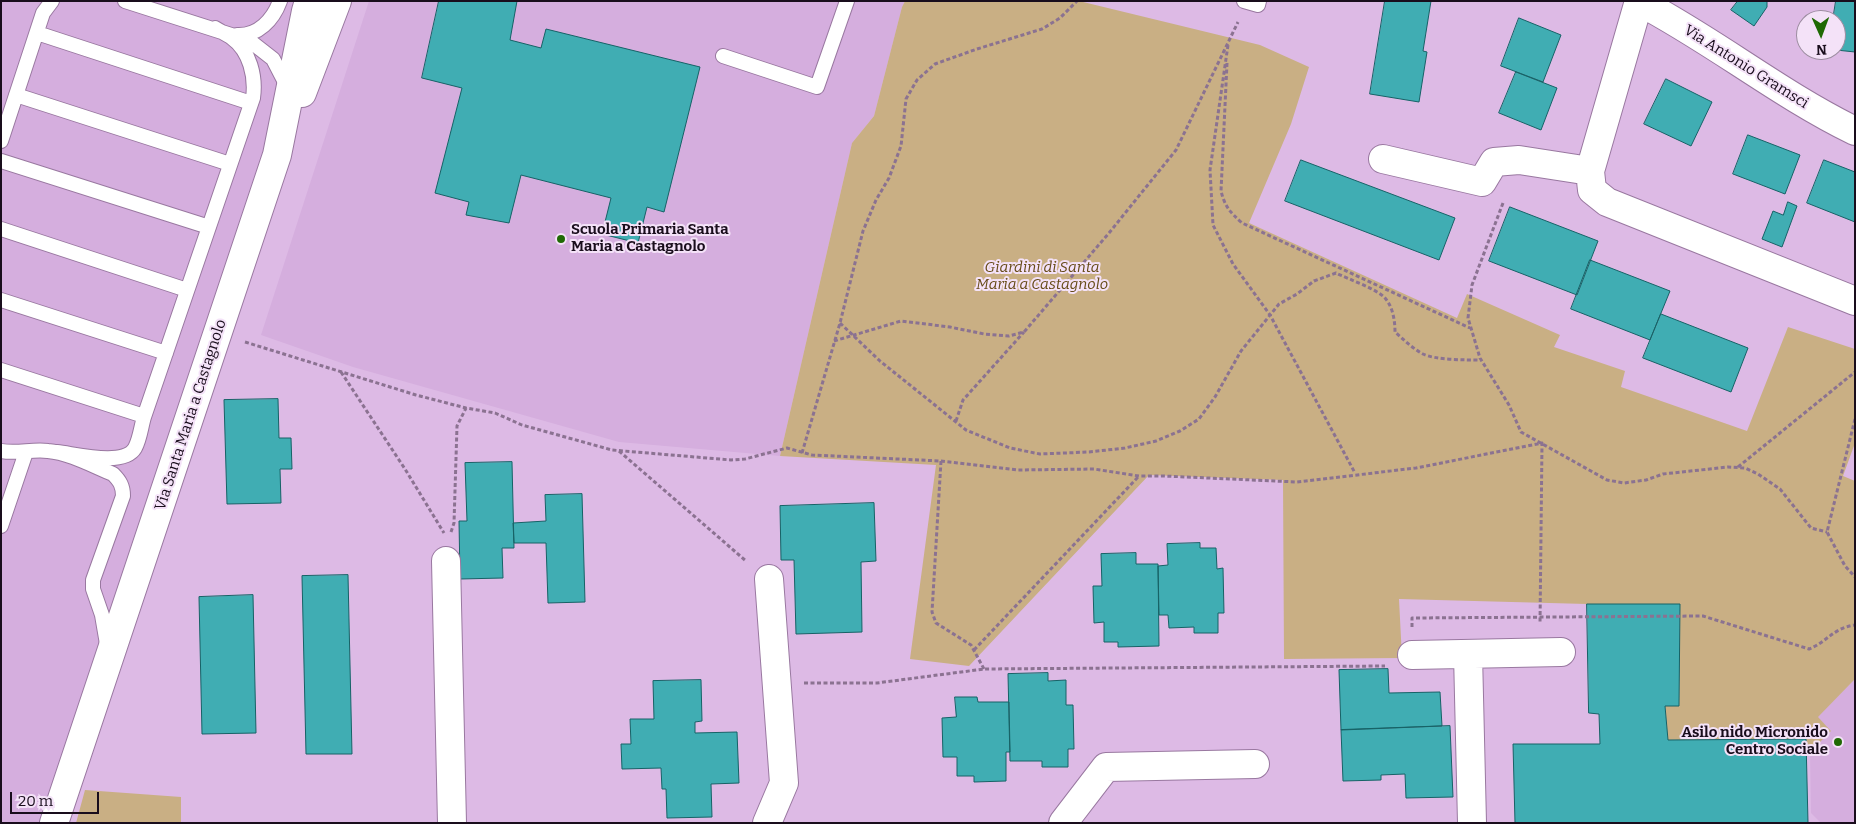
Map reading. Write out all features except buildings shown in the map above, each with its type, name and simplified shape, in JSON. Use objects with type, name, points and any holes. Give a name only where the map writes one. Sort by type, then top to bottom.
[{"type":"street","name":"Via Santa Maria a Castagnolo","points":[[57,820],[277,155],[292,103],[309,1]]},
{"type":"street","points":[[292,103],[337,1]]},
{"type":"street","points":[[1639,1],[1590,171],[1592,190],[1607,202],[1855,301]]},
{"type":"street","name":"Via Antonio Gramsci","points":[[1639,1],[1790,95],[1855,131]]},
{"type":"street","points":[[1383,159],[1482,182],[1494,162],[1519,160],[1590,171]]},
{"type":"street","points":[[446,556],[452,823]]},
{"type":"street","points":[[767,823],[784,783],[769,579]]},
{"type":"street","points":[[1412,654],[1551,652]]},
{"type":"street","points":[[1468,654],[1472,823]]},
{"type":"street","points":[[1063,823],[1106,767],[1255,764]]},
{"type":"lane","points":[[42,1],[42,16]]},
{"type":"lane","points":[[1,141],[42,16],[52,1]]},
{"type":"lane","points":[[125,1],[250,40],[272,60],[281,72],[292,103]]},
{"type":"lane","points":[[233,35],[245,35],[263,27],[276,11],[280,1]]},
{"type":"lane","points":[[723,56],[817,87],[847,1]]},
{"type":"lane","points":[[1,451],[26,452],[46,450],[110,459],[122,458],[134,449],[251,103],[255,83],[246,54],[241,47],[232,38],[215,28]]},
{"type":"lane","points":[[36,33],[251,103]]},
{"type":"lane","points":[[16,95],[230,164]]},
{"type":"lane","points":[[1,161],[209,227]]},
{"type":"lane","points":[[1,229],[187,290]]},
{"type":"lane","points":[[1,300],[166,353]]},
{"type":"lane","points":[[1,370],[144,416]]},
{"type":"lane","points":[[1,526],[26,452]]},
{"type":"lane","points":[[57,452],[114,474],[123,488],[123,496],[93,580],[93,588],[106,630],[109,662]]},
{"type":"path","points":[[802,453],[840,323],[863,231],[876,200],[890,178],[900,146],[906,98],[917,80],[934,64],[1042,29],[1060,18],[1077,1]]},
{"type":"path","points":[[956,421],[963,400],[1024,332],[1176,150],[1228,42],[1250,2]]},
{"type":"path","points":[[1228,42],[1210,170],[1213,225],[1234,264],[1270,315],[1355,473]]},
{"type":"path","points":[[1228,42],[1221,191],[1224,205],[1242,223],[1470,328]]},
{"type":"path","points":[[1519,160],[1472,285],[1468,318],[1481,360],[1509,405],[1521,432],[1607,480],[1624,483],[1646,480],[1663,474],[1738,467],[1745,468],[1758,474],[1780,489],[1811,528],[1827,532]]},
{"type":"path","points":[[840,323],[880,361],[966,430],[1010,448],[1040,454],[1125,448],[1156,441],[1180,431],[1199,419],[1215,397],[1241,351],[1279,304],[1298,294],[1314,281],[1336,273],[1384,298],[1391,308],[1395,321],[1395,332],[1407,344],[1424,355],[1481,360]]},
{"type":"path","points":[[834,342],[901,321],[1009,336],[1024,332]]},
{"type":"path","points":[[218,333],[416,395],[466,408],[495,413],[522,425],[618,450],[731,460],[745,459],[787,448],[812,455],[941,461],[1018,470],[1094,469],[1139,476],[1297,482],[1416,468],[1542,443]]},
{"type":"path","points":[[341,372],[444,530],[446,556]]},
{"type":"path","points":[[1738,467],[1855,372]]},
{"type":"path","points":[[446,556],[454,523],[457,426],[466,408]]},
{"type":"path","points":[[1855,419],[1827,532],[1845,566],[1855,577]]},
{"type":"path","points":[[1542,443],[1540,617],[1551,652]]},
{"type":"path","points":[[618,450],[741,558],[769,579]]},
{"type":"path","points":[[941,461],[932,612],[936,623],[970,645],[984,670]]},
{"type":"path","points":[[974,650],[1139,476]]},
{"type":"path","points":[[776,683],[877,683],[984,670],[1412,665],[1412,618],[1703,616],[1808,649],[1820,645],[1828,636],[1845,626],[1855,625]]},
{"type":"shaded area","points":[[1,1],[309,1],[277,155],[54,823],[1,823]]},
{"type":"shaded area","name":"Scuola Primaria Santa Maria a Castagnolo","points":[[369,1],[905,1],[874,116],[852,143],[780,456],[619,442],[353,367],[261,335]]},
{"type":"shaded area","name":"Asilo nido Micronido Centro Sociale","points":[[1855,679],[1855,823],[1821,823],[1811,813],[1810,752],[1831,731],[1817,717]]},
{"type":"green space","name":"Giardini di Santa Maria a Castagnolo","points":[[905,1],[1079,1],[1260,45],[1309,67],[1291,124],[1249,223],[1457,318],[1467,294],[1560,335],[1554,347],[1625,371],[1621,387],[1747,431],[1788,327],[1855,349],[1855,443],[1843,476],[1855,481],[1855,679],[1818,717],[1831,731],[1810,752],[1806,739],[1668,740],[1665,706],[1679,706],[1680,604],[1587,604],[1399,599],[1402,658],[1284,659],[1283,480],[1149,475],[969,666],[910,659],[936,465],[780,456],[852,143],[874,116]]},
{"type":"green space","points":[[85,790],[181,797],[181,823],[76,823]]},
{"type":"place","name":"Scuola Primaria Santa Maria a Castagnolo","points":[[561,239]]},
{"type":"place","name":"Asilo nido Micronido Centro Sociale","points":[[1838,742]]}]
